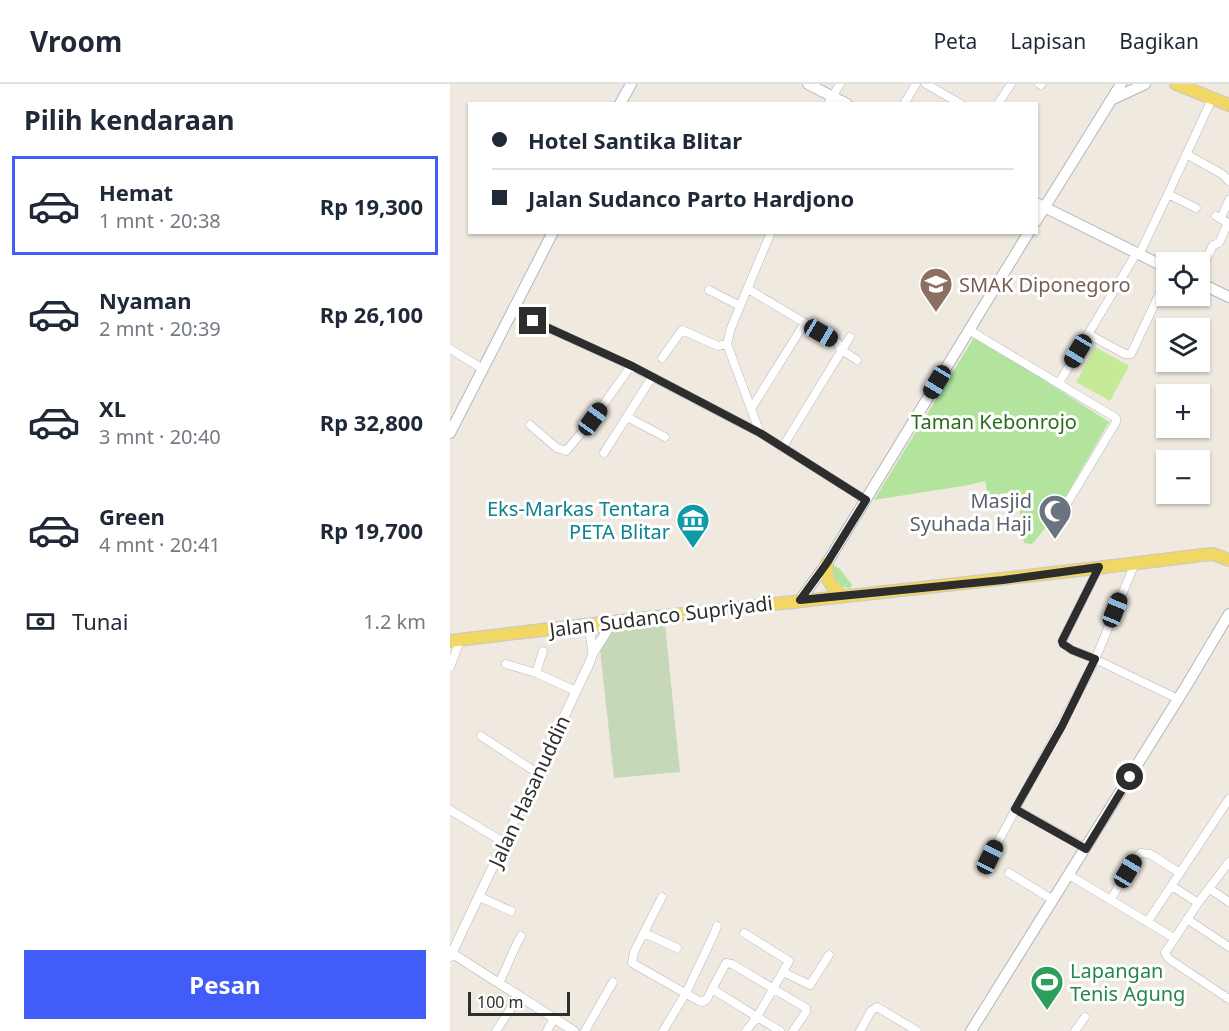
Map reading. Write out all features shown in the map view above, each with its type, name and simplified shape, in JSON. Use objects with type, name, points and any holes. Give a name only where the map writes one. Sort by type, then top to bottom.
[{"type":"main road","points":[[621,102],[631,84]]},
{"type":"main road","points":[[808,84],[830,100]]},
{"type":"main road","points":[[1121,84],[1041,205],[1156,263]]},
{"type":"main road","points":[[1110,101],[1145,84]]},
{"type":"main road","points":[[1176,84],[1229,105]]},
{"type":"main road","points":[[450,433],[552,234]]},
{"type":"main road","points":[[800,600],[827,563],[1028,234]]},
{"type":"main road","points":[[1210,288],[1226,296]]},
{"type":"main road","points":[[1213,554],[1229,551]]},
{"type":"main road","name":"Jalan Sudanco Supriyadi","points":[[455,640],[1213,554],[1229,560]]},
{"type":"main road","points":[[827,563],[826,578],[842,596]]},
{"type":"main road","points":[[971,1031],[1086,849],[1229,614]]},
{"type":"street","points":[[830,100],[840,84]]},
{"type":"street","points":[[905,102],[916,84]]},
{"type":"street","points":[[926,84],[958,102]]},
{"type":"street","points":[[999,102],[1011,84]]},
{"type":"street","points":[[1059,383],[1138,254],[1212,99]]},
{"type":"street","points":[[1186,154],[1222,174],[1229,181]]},
{"type":"street","points":[[1168,194],[1196,208]]},
{"type":"street","points":[[1210,252],[1213,245],[1219,243],[1228,224],[1219,217],[1229,200]]},
{"type":"street","points":[[760,433],[727,344],[731,328],[770,234]]},
{"type":"street","points":[[748,289],[837,342],[841,349],[857,360]]},
{"type":"street","points":[[710,290],[740,306]]},
{"type":"street","points":[[1088,334],[1125,354],[1131,354],[1156,302]]},
{"type":"street","points":[[514,312],[632,366],[760,433],[866,500]]},
{"type":"street","points":[[751,409],[804,324]]},
{"type":"street","points":[[662,358],[682,330],[718,346],[727,344]]},
{"type":"street","points":[[969,330],[1116,418],[1116,422],[1060,515]]},
{"type":"street","points":[[782,447],[849,337]]},
{"type":"street","points":[[450,349],[483,369]]},
{"type":"street","points":[[530,425],[557,448],[566,451],[632,366]]},
{"type":"street","points":[[604,453],[652,377]]},
{"type":"street","points":[[627,417],[665,437]]},
{"type":"street","points":[[990,857],[1062,726],[1095,659],[1135,563]]},
{"type":"street","points":[[1094,568],[1062,641],[1063,644],[1067,648],[1178,699]]},
{"type":"street","name":"Jalan Hasanuddin","points":[[451,954],[480,897],[593,653],[612,623]]},
{"type":"street","points":[[589,625],[593,653]]},
{"type":"street","points":[[450,667],[455,640]]},
{"type":"street","points":[[536,673],[543,651]]},
{"type":"street","points":[[506,664],[536,673],[576,691]]},
{"type":"street","points":[[481,736],[537,773]]},
{"type":"street","points":[[1148,921],[1229,799]]},
{"type":"street","points":[[1015,809],[1086,849]]},
{"type":"street","points":[[450,810],[505,843]]},
{"type":"street","points":[[1111,899],[1136,857],[1141,853],[1150,854],[1180,873]]},
{"type":"street","points":[[1229,861],[1186,919],[1165,953],[1169,959],[1229,999]]},
{"type":"street","points":[[1009,873],[1053,900]]},
{"type":"street","points":[[1069,875],[1174,938]]},
{"type":"street","points":[[1172,886],[1198,903]]},
{"type":"street","points":[[1210,889],[1229,902]]},
{"type":"street","points":[[480,897],[512,911]]},
{"type":"street","points":[[662,897],[634,952],[632,963],[683,998],[703,1002],[707,999],[728,962],[806,1009],[793,1031]]},
{"type":"street","points":[[1186,919],[1229,947]]},
{"type":"street","points":[[663,1031],[683,998],[717,926]]},
{"type":"street","points":[[644,933],[677,948]]},
{"type":"street","points":[[744,933],[788,959],[789,962],[757,1017],[746,1031]]},
{"type":"street","points":[[499,983],[509,957],[521,936]]},
{"type":"street","points":[[451,954],[574,1031]]},
{"type":"street","points":[[783,972],[810,985],[829,955]]},
{"type":"street","points":[[585,1031],[613,981]]},
{"type":"street","points":[[712,989],[780,1031]]},
{"type":"street","points":[[496,1031],[519,996]]},
{"type":"street","points":[[860,1031],[871,1011],[876,1007],[917,1031]]},
{"type":"street","points":[[1075,1031],[1085,1017]]},
{"type":"street","points":[[547,1031],[554,1018]]},
{"type":"green space","name":"Taman Kebonrojo","points":[[975,336],[1109,422],[1052,520],[1032,544],[1024,543],[1017,491],[988,496],[985,481],[874,500]]},
{"type":"green space","points":[[1095,347],[1129,366],[1110,401],[1076,382]]},
{"type":"green space","points":[[833,565],[840,569],[852,585],[850,589],[834,583],[829,569]]},
{"type":"green space","points":[[665,624],[680,772],[614,778],[598,631]]},
{"type":"place","name":"SMAK Diponegoro","points":[[936,313]]},
{"type":"place","name":"Masjid Syuhada Haji","points":[[1055,540]]},
{"type":"place","name":"Eks-Markas Tentara PETA Blitar","points":[[693,549]]},
{"type":"place","name":"Lapangan Tenis Agung","points":[[1047,1011]]},
{"type":"route","points":[[533,321],[632,366],[760,433],[866,500],[827,563],[800,600],[1003,580],[1099,567],[1062,641],[1067,648],[1095,659],[1062,726],[1015,809],[1086,849],[1130,777]]}]
